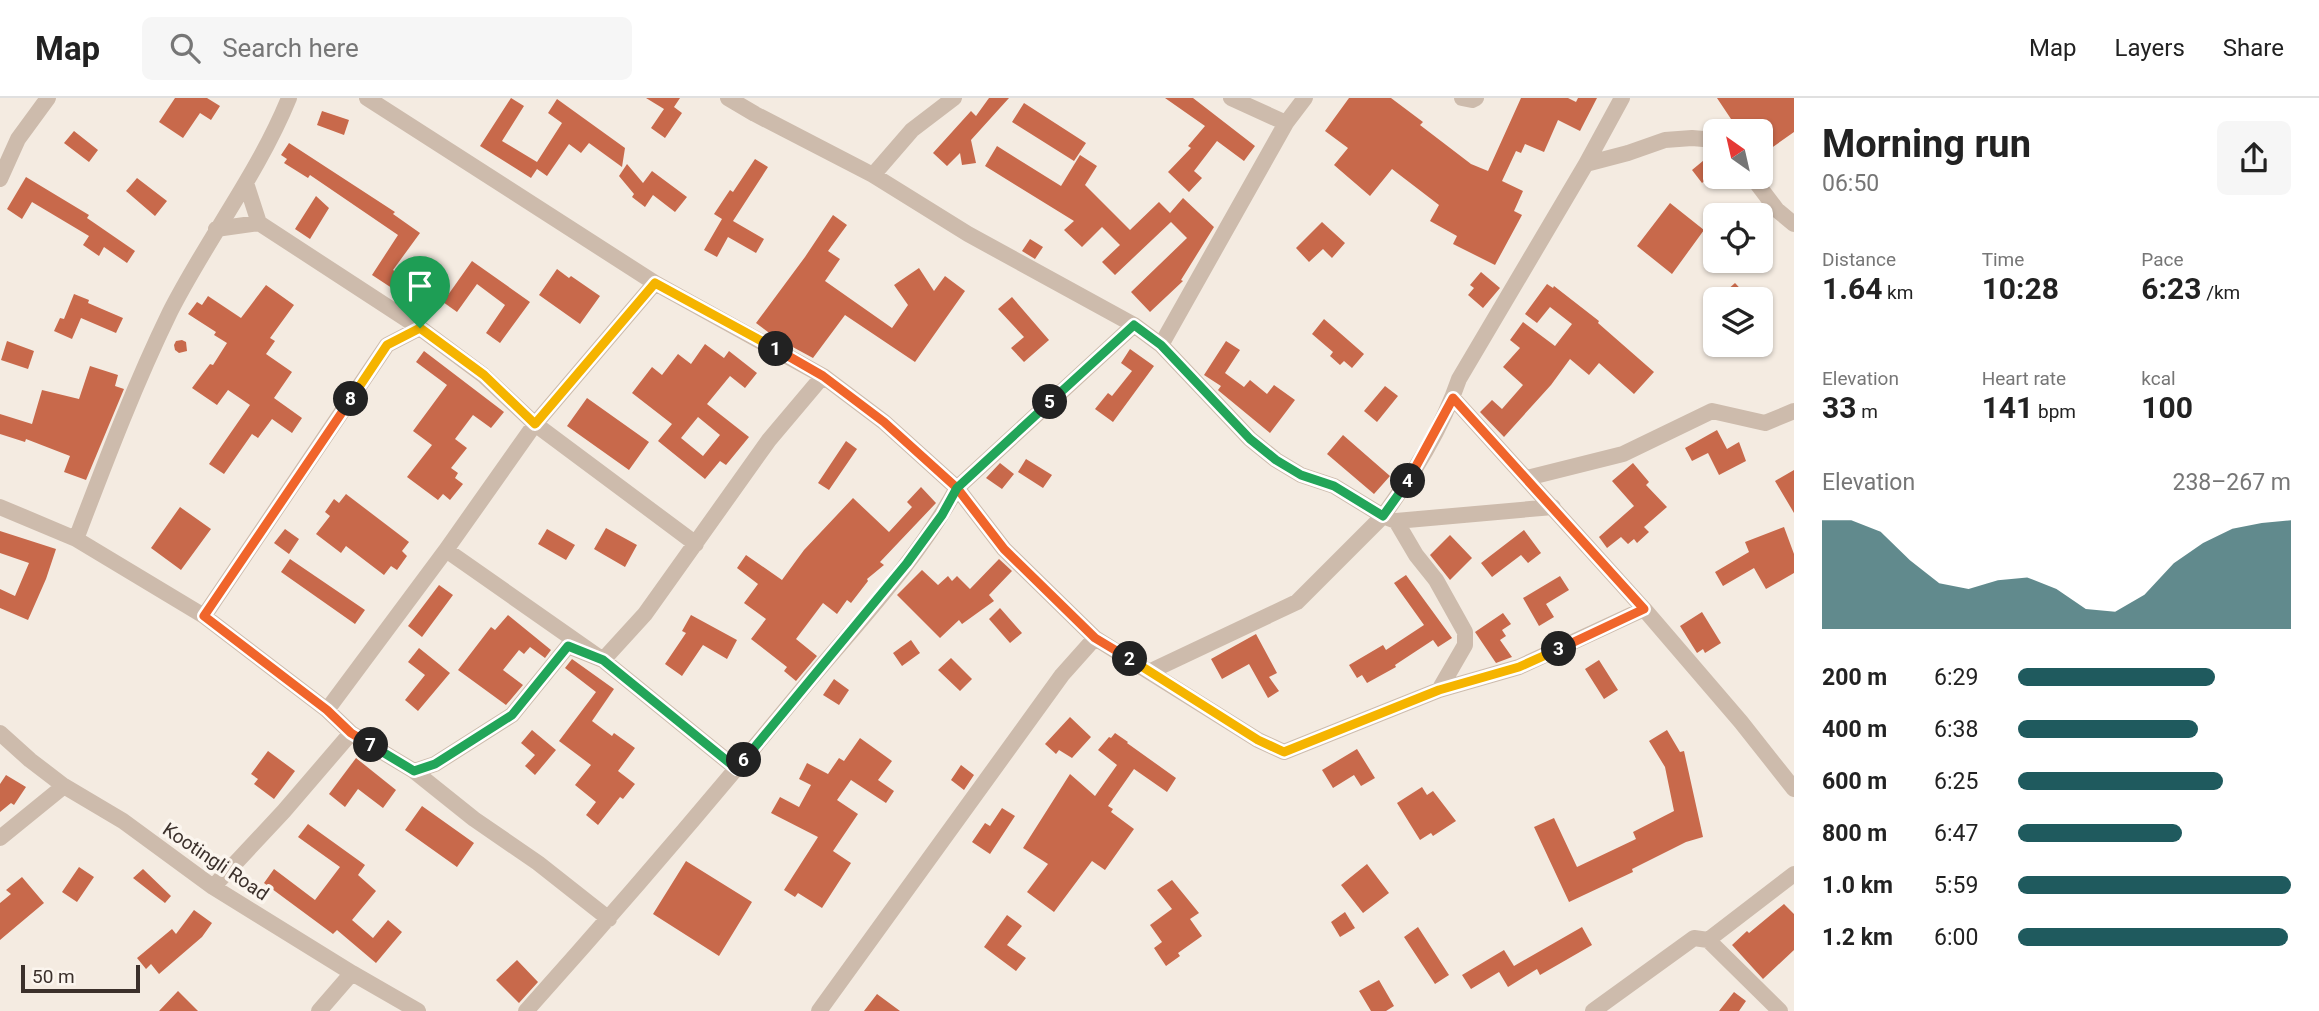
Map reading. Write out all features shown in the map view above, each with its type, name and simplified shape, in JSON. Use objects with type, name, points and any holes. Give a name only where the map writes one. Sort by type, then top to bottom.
[{"type":"street","points":[[0,179],[18,139],[48,98]]},
{"type":"street","points":[[76,539],[113,444],[170,313],[216,229],[276,131],[289,98]]},
{"type":"street","points":[[368,98],[655,283],[823,376],[884,422],[957,488],[1004,549],[1095,638],[1258,740],[1284,752],[1439,690],[1519,667],[1644,609]]},
{"type":"street","points":[[729,98],[873,175],[968,234],[1134,325],[1161,345],[1250,439],[1276,460],[1301,475],[1334,486],[1390,518],[1436,580],[1465,632],[1465,645],[1439,690]]},
{"type":"street","points":[[873,175],[912,130],[954,98]]},
{"type":"street","points":[[1231,98],[1286,123]]},
{"type":"street","points":[[1161,345],[1286,123],[1305,98]]},
{"type":"street","points":[[1462,98],[1476,98]]},
{"type":"street","points":[[1151,671],[1297,602],[1390,518],[1453,398],[1459,379],[1622,98]]},
{"type":"street","points":[[1586,164],[1629,153],[1665,139],[1703,139]]},
{"type":"street","points":[[246,183],[259,223],[420,328],[484,375],[535,424],[696,544]]},
{"type":"street","points":[[1761,189],[1777,210],[1794,224]]},
{"type":"street","points":[[216,229],[259,223]]},
{"type":"street","points":[[327,710],[446,550],[535,424],[655,283]]},
{"type":"street","points":[[526,1011],[737,769],[907,563],[942,515],[957,488],[1134,325]]},
{"type":"street","points":[[204,616],[387,345],[420,328]]},
{"type":"street","points":[[603,660],[645,614],[769,440],[823,376]]},
{"type":"street","points":[[1453,398],[1644,609],[1741,722],[1794,789]]},
{"type":"street","points":[[1527,478],[1623,454],[1712,411],[1765,423],[1794,411]]},
{"type":"street","points":[[0,507],[76,539],[204,616],[327,710],[351,733],[414,771],[609,919]]},
{"type":"street","points":[[1390,518],[1553,507]]},
{"type":"street","points":[[446,550],[603,660],[737,769]]},
{"type":"street","points":[[819,1011],[1062,675],[1095,638]]},
{"type":"street","points":[[414,771],[435,764],[512,715],[568,646],[603,660]]},
{"type":"street","name":"Kootingli Road","points":[[0,733],[30,761],[64,786],[123,821],[213,887],[418,1011]]},
{"type":"street","points":[[213,887],[284,811],[351,733]]},
{"type":"street","points":[[0,838],[64,786]]},
{"type":"street","points":[[1708,940],[1794,874]]},
{"type":"street","points":[[1593,1011],[1694,938],[1708,940],[1780,1011]]},
{"type":"street","points":[[319,1011],[352,973]]},
{"type":"building","points":[[175,98],[207,98],[220,106],[211,120],[200,113],[183,138],[159,122]]},
{"type":"building","points":[[511,98],[524,106],[502,141],[537,162],[562,123],[548,113],[557,99],[625,148],[622,167],[589,143],[581,153],[569,144],[547,176],[537,169],[531,178],[480,146]]},
{"type":"building","points":[[646,98],[680,98],[674,107],[682,113],[665,138],[651,128],[664,109]]},
{"type":"building","points":[[989,98],[1009,98],[971,140],[976,163],[962,165],[960,153],[947,166],[933,153],[971,111],[976,116]]},
{"type":"building","points":[[1165,98],[1193,98],[1255,146],[1244,161],[1217,141],[1194,171],[1202,178],[1189,192],[1168,172],[1191,148],[1188,146],[1205,126]]},
{"type":"building","points":[[1349,98],[1391,98],[1423,122],[1420,125],[1471,164],[1488,171],[1521,98],[1568,98],[1576,102],[1578,98],[1597,98],[1580,131],[1558,120],[1544,152],[1525,144],[1521,153],[1516,151],[1502,181],[1523,191],[1514,211],[1522,215],[1495,265],[1453,244],[1457,236],[1430,221],[1439,205],[1392,169],[1370,196],[1334,165],[1348,148],[1325,131]]},
{"type":"building","points":[[1717,98],[1794,98],[1794,132],[1773,147],[1773,119],[1731,119]]},
{"type":"building","points":[[1024,103],[1086,143],[1074,161],[1012,122]]},
{"type":"building","points":[[322,111],[349,120],[344,135],[317,125]]},
{"type":"building","points":[[74,131],[98,150],[89,162],[64,143]]},
{"type":"building","points":[[289,143],[395,212],[393,214],[420,233],[393,270],[413,283],[404,296],[372,275],[398,235],[310,175],[308,178],[284,163],[287,159],[281,155]]},
{"type":"building","points":[[997,146],[1061,186],[1080,155],[1097,166],[1085,185],[1130,230],[1159,202],[1170,213],[1183,198],[1214,227],[1181,280],[1183,281],[1150,312],[1131,292],[1187,238],[1171,222],[1115,275],[1102,262],[1120,245],[1102,227],[1082,247],[1064,230],[1074,221],[985,166]]},
{"type":"building","points":[[755,159],[768,167],[733,221],[764,239],[756,253],[728,237],[717,257],[704,250],[722,219],[714,214]]},
{"type":"building","points":[[1703,161],[1702,183],[1692,170]]},
{"type":"building","points":[[627,164],[643,183],[652,171],[687,197],[675,212],[653,195],[645,207],[632,197],[634,194],[619,176]]},
{"type":"building","points":[[26,177],[89,215],[87,218],[135,251],[127,263],[104,247],[99,256],[83,245],[89,236],[32,202],[22,219],[7,209]]},
{"type":"building","points":[[137,178],[167,201],[155,216],[126,191]]},
{"type":"building","points":[[316,196],[329,208],[310,239],[295,229]]},
{"type":"building","points":[[1670,203],[1703,229],[1672,274],[1637,246]]},
{"type":"building","points":[[833,215],[847,225],[828,251],[840,259],[825,281],[892,328],[908,305],[894,285],[919,268],[934,291],[945,276],[965,291],[915,362],[845,315],[813,358],[776,338],[756,323]]},
{"type":"building","points":[[1322,222],[1345,243],[1332,258],[1323,249],[1309,262],[1296,248]]},
{"type":"building","points":[[1030,239],[1043,247],[1035,259],[1022,251]]},
{"type":"building","points":[[472,261],[530,302],[500,343],[486,333],[505,305],[477,284],[457,312],[443,302]]},
{"type":"building","points":[[557,269],[600,296],[580,324],[539,295]]},
{"type":"building","points":[[1481,272],[1500,288],[1483,308],[1468,295],[1474,288],[1470,285]]},
{"type":"building","points":[[1547,284],[1553,288],[1554,286],[1599,321],[1598,323],[1654,372],[1634,394],[1599,363],[1589,375],[1570,359],[1551,385],[1504,437],[1480,412],[1492,400],[1502,409],[1523,385],[1503,367],[1520,348],[1510,340],[1523,322],[1555,346],[1572,324],[1550,307],[1537,323],[1525,314]]},
{"type":"building","points":[[266,285],[294,305],[270,338],[275,341],[266,354],[292,372],[274,398],[302,418],[292,433],[272,419],[258,438],[252,434],[224,474],[209,464],[250,405],[228,390],[217,405],[192,388],[210,364],[213,365],[227,343],[214,335],[216,332],[188,314],[197,302],[202,305],[208,296],[241,318]]},
{"type":"building","points":[[74,294],[123,318],[116,333],[81,318],[72,339],[54,331],[60,318],[64,319]]},
{"type":"building","points":[[1012,297],[1049,340],[1024,362],[1011,348],[1024,337],[998,309]]},
{"type":"building","points":[[1324,319],[1364,354],[1352,368],[1344,361],[1340,365],[1330,356],[1333,352],[1312,334]]},
{"type":"building","points":[[7,341],[34,351],[28,369],[1,360]]},
{"type":"building","points":[[176,341],[186,342],[187,351],[179,353],[174,345]]},
{"type":"building","points":[[1226,341],[1240,350],[1225,373],[1244,387],[1250,380],[1267,394],[1274,385],[1295,400],[1270,433],[1219,391],[1221,386],[1204,375]]},
{"type":"building","points":[[705,344],[724,358],[729,351],[757,373],[745,388],[730,376],[707,404],[749,437],[726,465],[720,461],[705,479],[658,441],[672,424],[632,393],[652,367],[662,375],[678,354],[691,364]],"holes":[[[698,417],[720,435],[703,456],[681,438]]]},
{"type":"building","points":[[1130,349],[1154,366],[1113,422],[1095,409],[1108,393],[1112,396],[1132,371],[1121,363]]},
{"type":"building","points":[[424,351],[504,412],[491,428],[473,415],[455,439],[467,448],[451,468],[458,473],[455,478],[463,484],[450,500],[443,494],[438,500],[407,477],[432,445],[413,431],[447,385],[416,362]]},
{"type":"building","points":[[90,366],[118,375],[115,386],[124,389],[86,480],[64,472],[70,456],[26,439],[25,442],[0,434],[0,414],[32,424],[42,390],[79,399]]},
{"type":"building","points":[[1385,386],[1398,396],[1377,422],[1364,411]]},
{"type":"building","points":[[587,398],[649,442],[629,470],[567,426]]},
{"type":"building","points":[[1717,430],[1727,449],[1739,442],[1746,461],[1719,475],[1708,453],[1692,461],[1685,448]]},
{"type":"building","points":[[1343,435],[1390,476],[1374,494],[1327,454]]},
{"type":"building","points":[[846,441],[857,449],[829,490],[818,483]]},
{"type":"building","points":[[1026,459],[1052,475],[1043,488],[1018,472]]},
{"type":"building","points":[[1000,463],[1014,474],[1002,489],[986,478]]},
{"type":"building","points":[[1633,463],[1649,482],[1646,485],[1667,507],[1644,527],[1649,532],[1637,543],[1634,539],[1628,544],[1621,537],[1607,548],[1599,537],[1634,506],[1612,481]]},
{"type":"building","points":[[1794,470],[1794,513],[1775,481]]},
{"type":"building","points":[[921,487],[936,503],[880,562],[884,565],[867,579],[851,603],[847,600],[837,614],[823,603],[796,639],[817,656],[796,681],[784,671],[787,667],[751,639],[766,619],[744,603],[758,584],[737,568],[746,555],[782,580],[804,550],[853,498],[889,532],[912,507],[907,502]]},
{"type":"building","points":[[346,494],[409,542],[402,551],[407,556],[397,570],[391,566],[384,575],[346,546],[341,553],[316,534],[330,516],[325,512],[334,499],[339,503]]},
{"type":"building","points":[[180,507],[211,529],[181,570],[151,548]]},
{"type":"building","points":[[1784,527],[1794,554],[1794,573],[1766,589],[1754,568],[1723,586],[1715,572],[1749,552],[1745,542]]},
{"type":"building","points":[[606,528],[637,545],[625,567],[594,549]]},
{"type":"building","points":[[285,529],[299,539],[289,554],[274,543]]},
{"type":"building","points":[[547,529],[575,545],[566,560],[538,544]]},
{"type":"building","points":[[1524,530],[1541,553],[1528,563],[1521,555],[1492,577],[1481,563]]},
{"type":"building","points":[[0,531],[56,549],[28,620],[0,608],[0,589],[15,596],[29,563],[0,553]]},
{"type":"building","points":[[1450,535],[1472,558],[1450,580],[1430,555]]},
{"type":"building","points":[[290,559],[365,610],[355,624],[281,572]]},
{"type":"building","points":[[999,559],[1012,571],[989,595],[994,601],[962,624],[959,620],[940,638],[897,595],[922,570],[938,585],[948,576],[952,581],[957,576],[970,589]]},
{"type":"building","points":[[1406,575],[1452,638],[1438,647],[1433,640],[1395,665],[1396,667],[1367,683],[1362,675],[1357,678],[1349,665],[1383,645],[1386,650],[1424,625],[1394,583]]},
{"type":"building","points":[[1560,576],[1569,590],[1546,604],[1554,617],[1539,626],[1523,598]]},
{"type":"building","points":[[439,585],[453,595],[422,637],[408,626]]},
{"type":"building","points":[[1000,608],[1022,633],[1010,643],[989,619]]},
{"type":"building","points":[[1702,612],[1721,643],[1705,653],[1703,649],[1697,653],[1680,626]]},
{"type":"building","points":[[1503,613],[1511,624],[1502,630],[1506,636],[1500,640],[1512,657],[1496,663],[1475,632]]},
{"type":"building","points":[[508,615],[551,650],[545,658],[530,647],[524,654],[519,650],[503,670],[523,685],[506,705],[458,670],[491,627],[495,630]]},
{"type":"building","points":[[691,615],[737,640],[727,659],[703,645],[682,676],[665,664],[686,633],[682,631]]},
{"type":"building","points":[[1256,634],[1277,673],[1269,677],[1279,691],[1268,698],[1249,664],[1222,679],[1211,659]]},
{"type":"building","points":[[911,640],[920,653],[902,666],[893,653]]},
{"type":"building","points":[[419,648],[450,673],[418,711],[405,700],[425,675],[408,662]]},
{"type":"building","points":[[951,658],[972,679],[960,691],[938,670]]},
{"type":"building","points":[[572,659],[614,689],[592,721],[635,748],[618,771],[635,784],[623,799],[620,797],[598,825],[586,815],[596,802],[575,785],[591,765],[559,741],[596,692],[565,668]]},
{"type":"building","points":[[1599,660],[1618,690],[1604,699],[1585,669]]},
{"type":"building","points":[[834,679],[849,690],[839,705],[823,695]]},
{"type":"building","points":[[1070,717],[1091,737],[1072,758],[1059,750],[1056,754],[1045,744]]},
{"type":"building","points":[[532,730],[556,750],[535,775],[525,766],[535,755],[521,743]]},
{"type":"building","points":[[1667,730],[1680,752],[1684,751],[1703,837],[1686,842],[1632,869],[1633,872],[1569,902],[1534,827],[1554,818],[1577,867],[1636,839],[1633,832],[1674,811],[1665,767],[1649,741]]},
{"type":"building","points":[[1115,733],[1176,778],[1167,792],[1134,769],[1108,806],[1113,809],[1111,812],[1134,829],[1105,870],[1092,861],[1054,912],[1027,892],[1048,864],[1023,848],[1070,774],[1095,796],[1117,765],[1098,750]]},
{"type":"building","points":[[860,738],[892,761],[878,780],[894,791],[886,803],[851,780],[837,800],[858,814],[833,851],[851,863],[822,908],[798,893],[795,897],[784,890],[818,837],[771,813],[780,797],[799,807],[811,785],[799,779],[807,763],[828,774],[839,758],[844,761]]},
{"type":"building","points":[[1357,749],[1375,778],[1361,786],[1354,775],[1333,788],[1322,770]]},
{"type":"building","points":[[268,751],[295,771],[274,799],[254,784],[258,779],[251,774]]},
{"type":"building","points":[[356,758],[396,790],[383,808],[358,789],[345,807],[329,794]]},
{"type":"building","points":[[961,765],[974,775],[964,790],[951,780]]},
{"type":"building","points":[[6,775],[26,787],[14,805],[11,803],[0,812],[0,784]]},
{"type":"building","points":[[1422,787],[1427,795],[1433,791],[1456,821],[1433,836],[1431,833],[1420,840],[1397,803]]},
{"type":"building","points":[[422,806],[474,843],[457,867],[405,830]]},
{"type":"building","points":[[1002,808],[1015,816],[990,854],[972,842],[985,823],[990,826]]},
{"type":"building","points":[[308,824],[365,865],[358,875],[376,891],[352,920],[373,938],[388,920],[402,932],[376,963],[337,930],[333,934],[264,883],[274,869],[315,900],[340,867],[298,837]]},
{"type":"building","points":[[686,861],[752,902],[719,956],[653,914]]},
{"type":"building","points":[[1367,864],[1389,893],[1363,913],[1341,885]]},
{"type":"building","points":[[79,867],[94,877],[77,902],[62,892]]},
{"type":"building","points":[[143,869],[171,896],[165,903],[133,878]]},
{"type":"building","points":[[22,877],[44,903],[0,940],[0,903],[11,894],[6,890]]},
{"type":"building","points":[[1172,880],[1199,913],[1190,919],[1202,936],[1178,953],[1180,956],[1166,966],[1154,948],[1162,942],[1150,925],[1172,909],[1157,890]]},
{"type":"building","points":[[1784,904],[1794,914],[1794,950],[1763,979],[1732,945]]},
{"type":"building","points":[[194,910],[212,923],[202,937],[159,974],[151,964],[146,969],[137,958],[172,929],[176,934]]},
{"type":"building","points":[[1345,912],[1355,928],[1340,937],[1331,922]]},
{"type":"building","points":[[1007,915],[1022,926],[1007,945],[1026,958],[1016,971],[984,947]]},
{"type":"building","points":[[1418,927],[1449,975],[1435,984],[1404,937]]},
{"type":"building","points":[[1582,927],[1592,945],[1540,975],[1537,969],[1508,987],[1499,972],[1471,989],[1462,975],[1504,950],[1514,966]]},
{"type":"building","points":[[517,960],[538,982],[519,1003],[496,980]]},
{"type":"building","points":[[1379,980],[1394,1006],[1386,1011],[1371,1011],[1359,991]]},
{"type":"building","points":[[178,991],[198,1011],[159,1011]]},
{"type":"building","points":[[1734,992],[1746,1001],[1739,1011],[1719,1011]]},
{"type":"building","points":[[877,994],[900,1011],[864,1011]]},
{"type":"route","points":[[420,328],[387,345],[204,616],[327,710],[351,733],[414,771],[435,764],[512,715],[568,646],[603,660],[737,769],[907,563],[942,515],[957,488],[1134,325],[1161,345],[1250,439],[1276,460],[1301,475],[1334,486],[1383,516],[1413,473],[1453,398],[1644,609],[1519,667],[1439,690],[1284,752],[1258,740],[1095,638],[1004,549],[957,488],[884,422],[823,376],[655,283],[535,424],[484,375],[420,328]]}]
